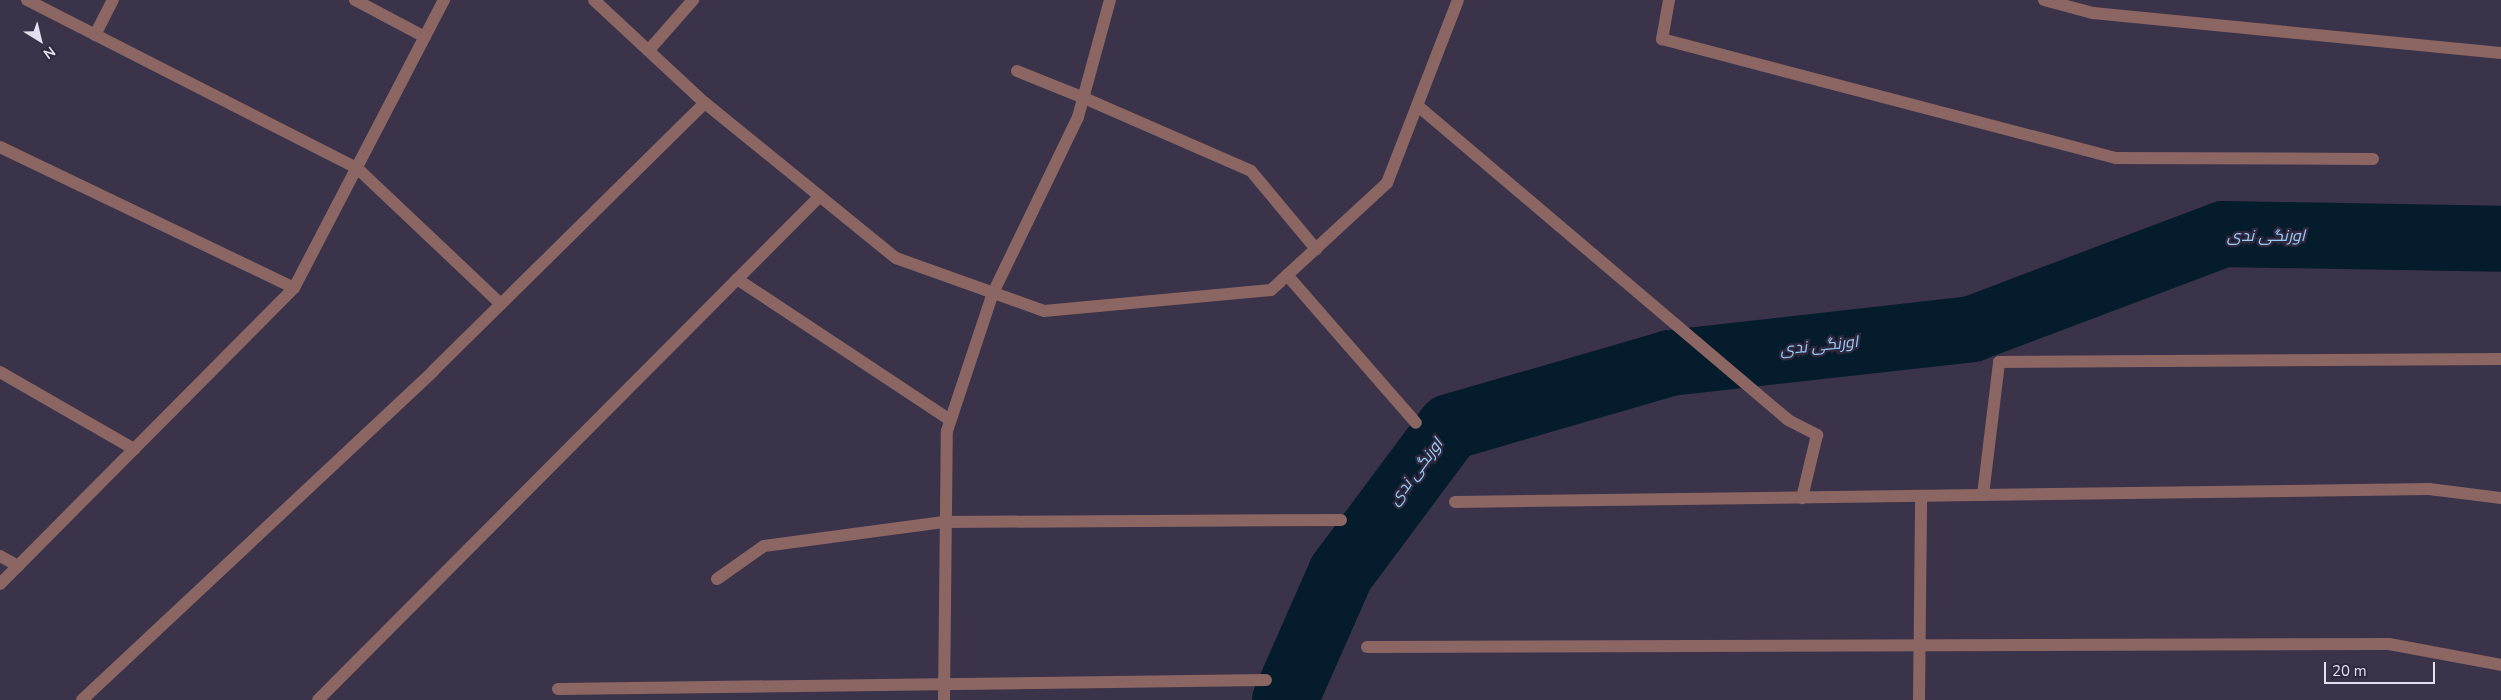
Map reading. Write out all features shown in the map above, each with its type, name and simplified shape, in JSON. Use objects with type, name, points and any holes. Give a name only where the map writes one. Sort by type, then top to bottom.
[{"type":"street","points":[[27,0],[357,168],[502,304]]},
{"type":"street","points":[[95,34],[113,0]]},
{"type":"street","points":[[355,0],[425,37]]},
{"type":"street","points":[[0,584],[294,288],[444,0]]},
{"type":"street","points":[[594,0],[705,102],[896,258],[1044,311],[1271,290],[1387,183],[1458,0]]},
{"type":"street","points":[[649,50],[694,0]]},
{"type":"street","points":[[944,700],[947,431],[993,293],[1078,117],[1110,0]]},
{"type":"street","points":[[1669,0],[1662,38],[2116,158],[2373,159]]},
{"type":"street","points":[[2044,0],[2092,13],[2501,53]]},
{"type":"street","points":[[1017,71],[1084,98],[1251,171],[1316,249]]},
{"type":"street","points":[[82,700],[418,385],[705,102]]},
{"type":"street","points":[[1418,106],[1700,343],[1788,420],[1817,435],[1802,498]]},
{"type":"street","points":[[0,147],[294,288]]},
{"type":"street","points":[[318,700],[820,196]]},
{"type":"street","points":[[1287,275],[1416,424]]},
{"type":"street","points":[[737,279],[950,420]]},
{"type":"street","points":[[1983,496],[1999,362],[2501,359]]},
{"type":"street","points":[[0,372],[134,449]]},
{"type":"street","points":[[1455,502],[2429,489],[2501,498]]},
{"type":"street","points":[[1919,700],[1921,496]]},
{"type":"street","points":[[717,579],[764,546],[946,522],[1341,520]]},
{"type":"street","points":[[0,556],[18,566]]},
{"type":"street","points":[[1367,647],[2389,644],[2501,665]]},
{"type":"street","points":[[558,689],[1266,680]]},
{"type":"waterway","name":"اورنگی ندی","points":[[1285,700],[1341,573],[1450,427],[1670,363],[1972,329],[2223,234],[2501,239]]}]
